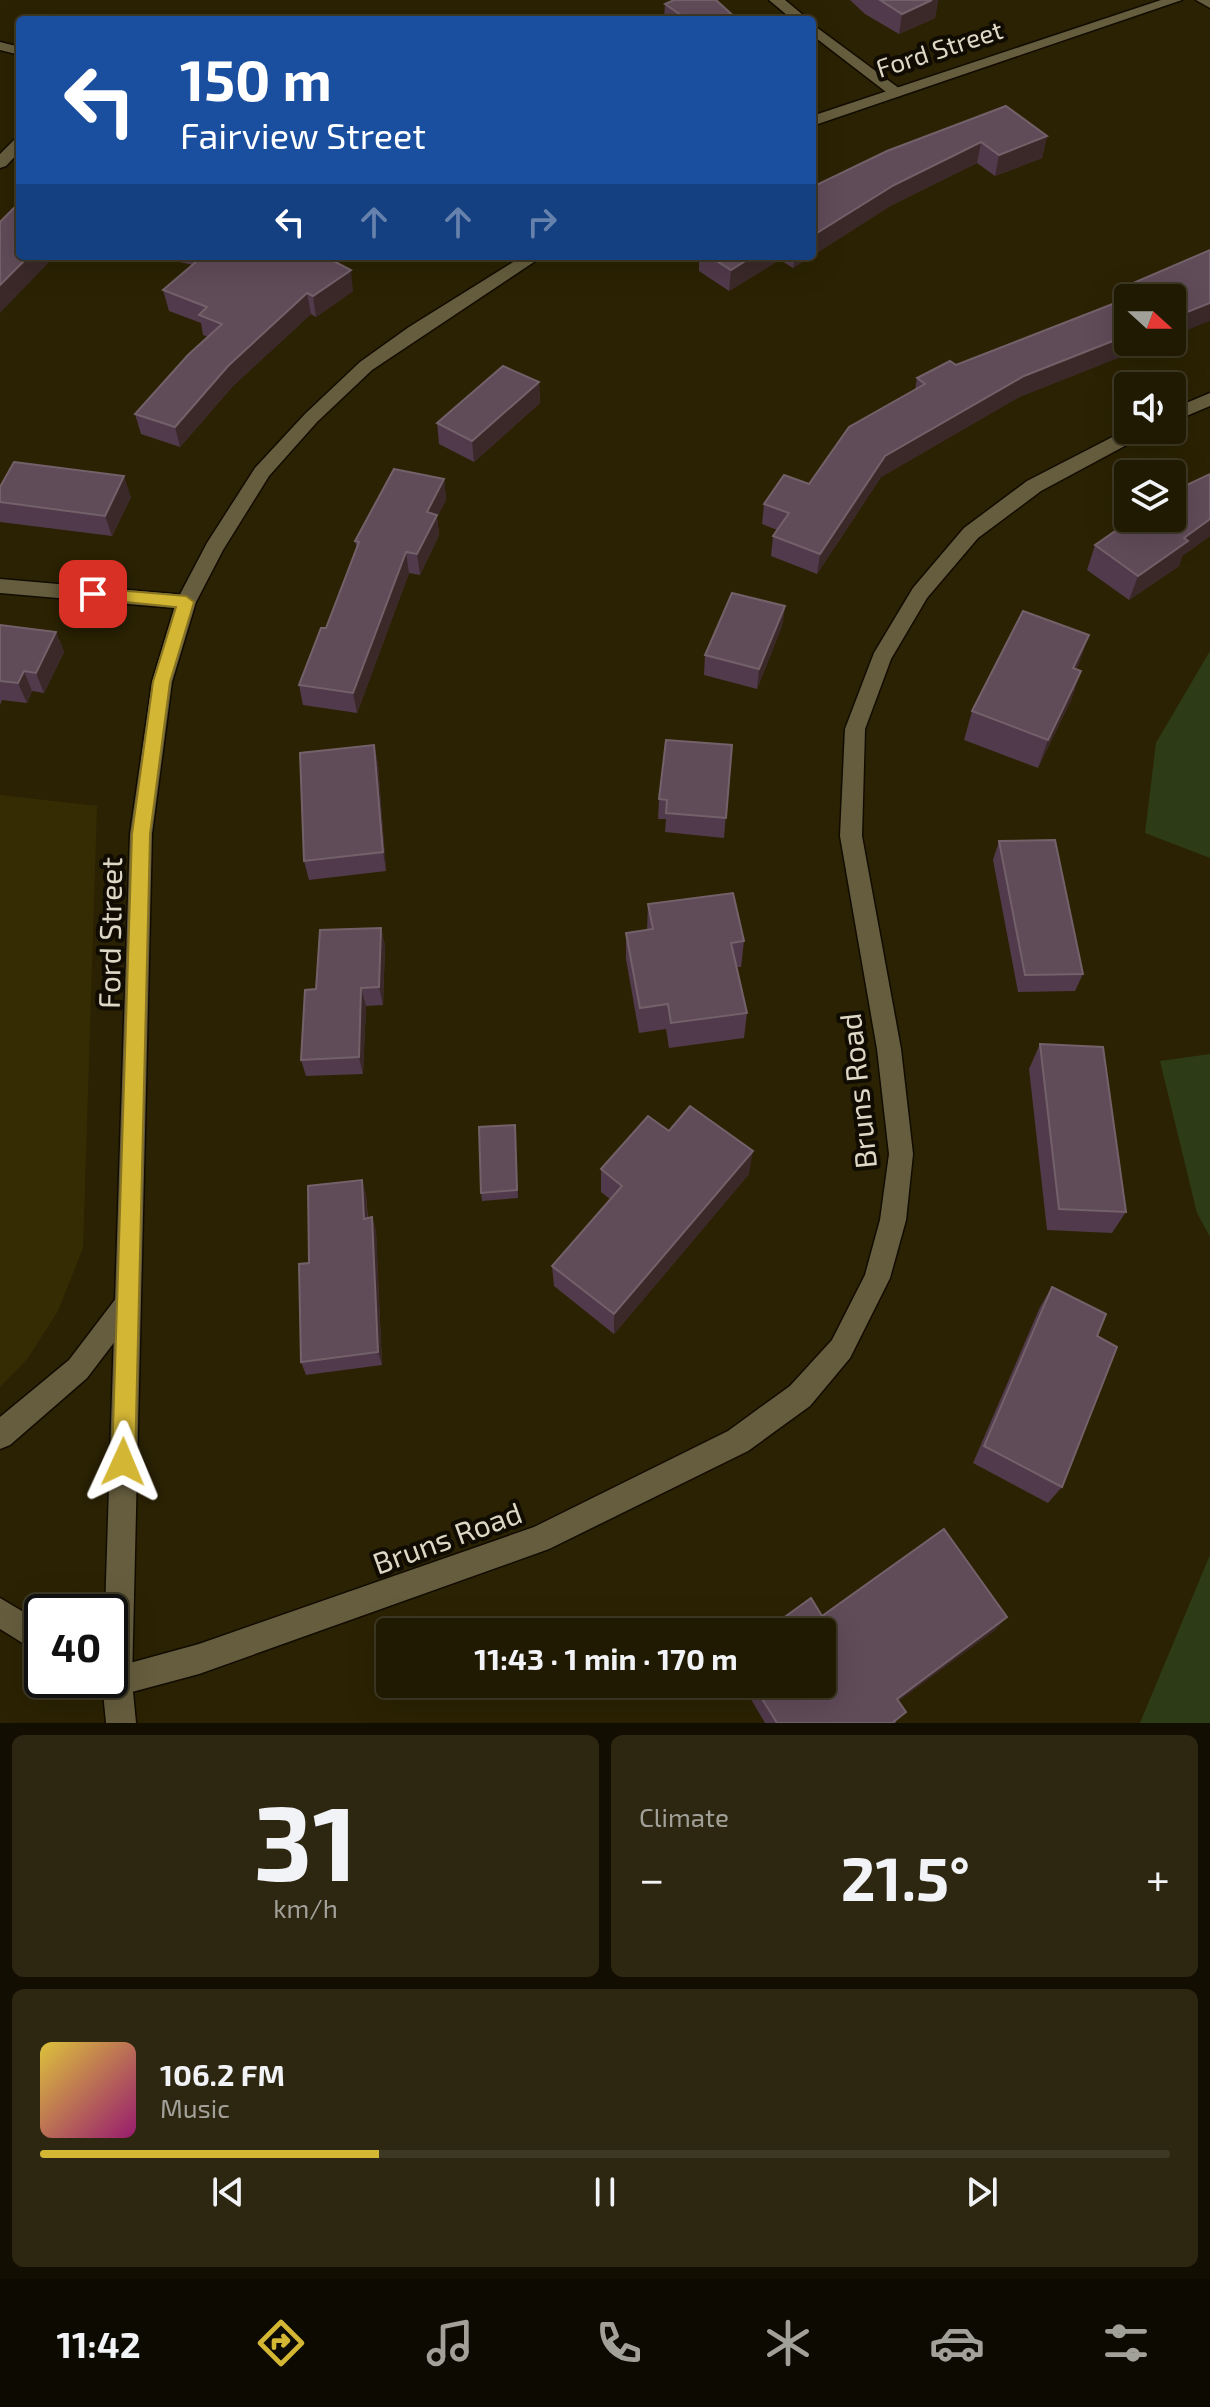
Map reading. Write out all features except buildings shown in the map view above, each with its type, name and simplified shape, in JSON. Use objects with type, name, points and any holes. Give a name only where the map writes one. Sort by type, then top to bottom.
[{"type":"street","points":[[776,0],[797,16]]},
{"type":"street","name":"Ford Street","points":[[816,120],[1175,0]]},
{"type":"street","points":[[1203,0],[1210,4]]},
{"type":"street","points":[[816,31],[895,92]]},
{"type":"street","points":[[0,163],[16,146]]},
{"type":"street","name":"Ford Street","points":[[117,1594],[138,1011],[141,834],[162,682],[186,602],[214,548],[262,472],[311,418],[366,366],[415,331],[529,260]]},
{"type":"street","points":[[1186,410],[1210,399]]},
{"type":"street","name":"Bruns Road","points":[[128,1676],[199,1659],[539,1539],[738,1441],[800,1396],[841,1349],[877,1278],[893,1220],[901,1154],[889,1049],[851,836],[855,729],[881,658],[920,593],[971,533],[1034,486],[1114,444]]},
{"type":"street","points":[[0,586],[186,602]]},
{"type":"street","points":[[0,1435],[78,1369],[126,1306]]},
{"type":"street","points":[[0,1612],[24,1628]]},
{"type":"street","name":"Ford Street","points":[[117,1698],[121,1723]]},
{"type":"shaded area","points":[[0,795],[97,806],[83,1248],[58,1311],[28,1358],[0,1387]]},
{"type":"green space","points":[[1210,651],[1210,858],[1145,833],[1156,743]]},
{"type":"green space","points":[[1210,1054],[1210,1237],[1197,1213],[1160,1061]]},
{"type":"green space","points":[[1210,1555],[1210,1723],[1140,1723]]},
{"type":"route","points":[[93,594],[186,602],[162,682],[141,834],[123,1462]]}]
